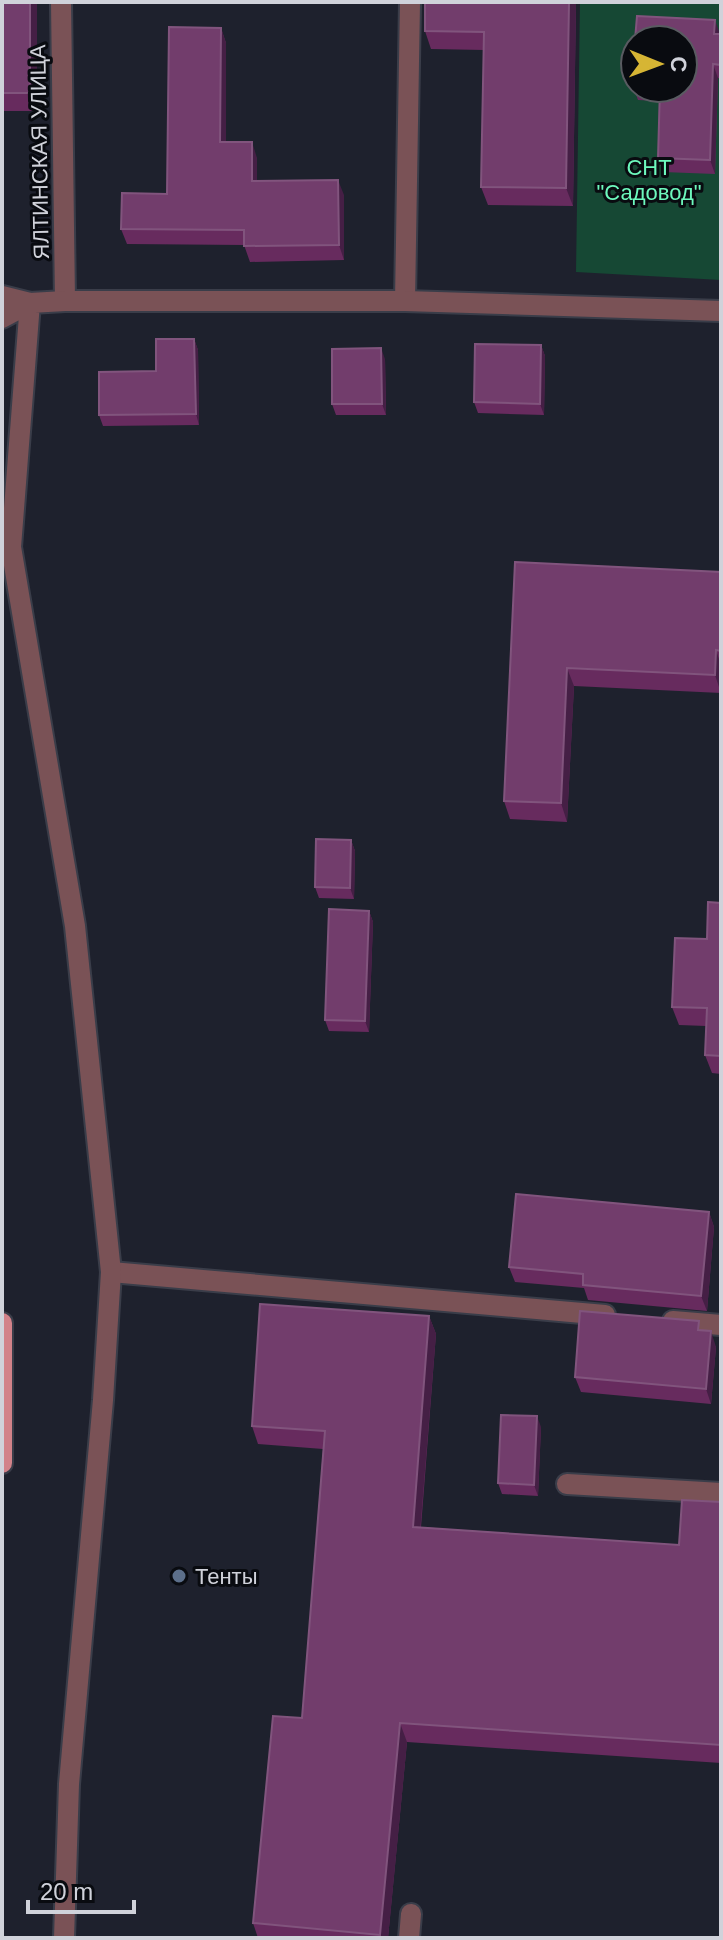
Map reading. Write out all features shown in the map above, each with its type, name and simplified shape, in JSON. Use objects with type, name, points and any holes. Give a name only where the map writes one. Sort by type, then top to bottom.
[{"type":"main road","points":[[2,1323],[2,1463]]},
{"type":"street","name":"ЯЛТИНСКАЯ УЛИЦА","points":[[61,2],[65,301]]},
{"type":"street","points":[[405,301],[410,2]]},
{"type":"street","points":[[2,296],[30,303],[405,301],[721,311]]},
{"type":"street","points":[[2,318],[30,303]]},
{"type":"street","points":[[30,303],[11,547],[75,926],[111,1272],[102,1415],[69,1784],[64,1938]]},
{"type":"street","points":[[111,1272],[627,1317]]},
{"type":"street","points":[[658,1320],[721,1325]]},
{"type":"street","points":[[567,1484],[721,1493]]},
{"type":"street","points":[[409,1938],[411,1914]]},
{"type":"green space","name":"СНТ \"Садовод\"","points":[[580,2],[721,2],[721,280],[576,272]]},
{"type":"building","points":[[2,2],[30,2],[30,93],[2,93]]},
{"type":"building","points":[[425,2],[569,2],[566,188],[481,187],[484,32],[425,31]]},
{"type":"building","points":[[637,16],[715,20],[714,34],[721,34],[721,65],[713,64],[710,160],[658,158],[660,104],[699,104],[699,24],[636,24]]},
{"type":"building","points":[[169,27],[221,28],[220,142],[252,142],[252,181],[338,180],[339,245],[244,246],[244,230],[121,229],[122,193],[167,194]]},
{"type":"building","points":[[156,339],[194,339],[196,414],[99,415],[99,372],[156,371]]},
{"type":"building","points":[[475,344],[541,345],[540,404],[474,402]]},
{"type":"building","points":[[381,348],[382,404],[332,404],[332,349]]},
{"type":"building","points":[[515,562],[721,572],[721,651],[716,650],[715,675],[567,668],[561,803],[504,801]]},
{"type":"building","points":[[316,839],[351,840],[350,888],[315,887]]},
{"type":"building","points":[[708,902],[721,903],[721,1056],[705,1055],[707,1008],[672,1007],[675,938],[707,939]]},
{"type":"building","points":[[329,909],[369,911],[365,1021],[325,1020]]},
{"type":"building","points":[[516,1194],[709,1212],[701,1296],[583,1285],[583,1274],[509,1267]]},
{"type":"building","points":[[260,1304],[429,1316],[413,1527],[679,1545],[682,1500],[721,1502],[721,1745],[400,1723],[380,1935],[253,1923],[273,1716],[302,1718],[325,1431],[252,1426]]},
{"type":"building","points":[[580,1311],[699,1321],[698,1330],[711,1331],[706,1389],[575,1377]]},
{"type":"building","points":[[501,1415],[537,1416],[534,1485],[498,1483]]},
{"type":"place","name":"Тенты","points":[[179,1576]]}]
